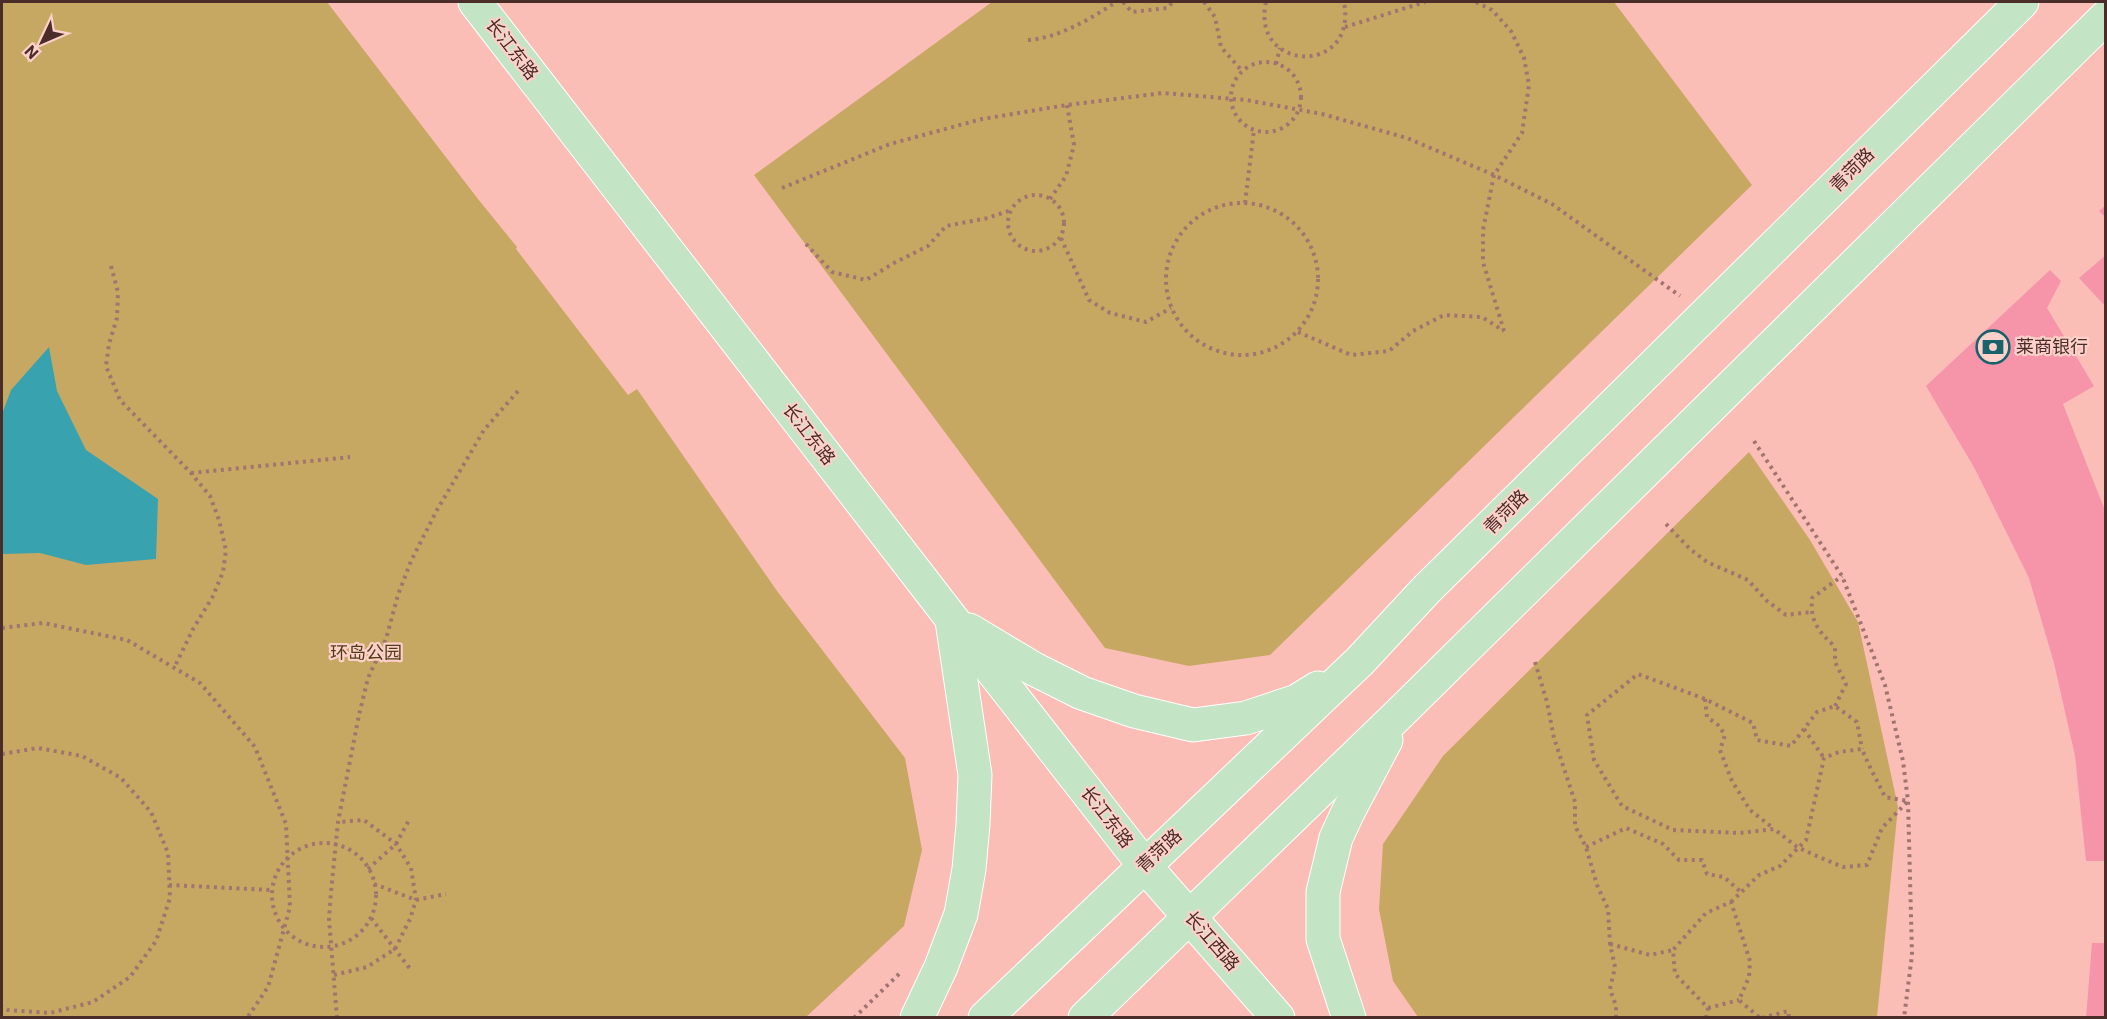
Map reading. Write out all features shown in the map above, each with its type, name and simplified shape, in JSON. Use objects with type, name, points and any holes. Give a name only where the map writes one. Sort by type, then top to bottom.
[{"type":"main road","name":"长江东路","points":[[475,2],[1144,865]]},
{"type":"main road","name":"青菏路","points":[[986,1017],[1360,661],[1426,590],[2022,2]]},
{"type":"main road","points":[[1085,1017],[1400,713],[2106,17]]},
{"type":"main road","points":[[952,620],[1034,669],[1082,693],[1134,711],[1193,725],[1246,718],[1297,701],[1360,661]]},
{"type":"main road","points":[[917,1017],[941,967],[961,914],[969,869],[973,824],[975,775],[952,620]]},
{"type":"main road","points":[[1349,1017],[1323,939],[1323,892],[1336,838],[1347,812],[1400,713]]},
{"type":"main road","name":"长江西路","points":[[1144,865],[1278,1017]]},
{"type":"path","points":[[1028,40],[1043,39],[1092,18],[1116,2]]},
{"type":"path","points":[[1123,2],[1132,12],[1167,8],[1173,2]]},
{"type":"path","points":[[1203,2],[1215,17],[1221,46],[1243,72]]},
{"type":"path","points":[[1266,2],[1265,26],[1270,39],[1291,55],[1305,57],[1318,55],[1330,49],[1339,40],[1345,27],[1344,2]]},
{"type":"path","points":[[1345,27],[1425,2]]},
{"type":"path","points":[[1298,332],[1351,356],[1389,351],[1413,331],[1443,315],[1482,317],[1504,331],[1484,261],[1483,230],[1494,176],[1522,133],[1529,85],[1524,58],[1511,31],[1492,10],[1476,2]]},
{"type":"path","points":[[1276,64],[1280,48]]},
{"type":"path","points":[[1265,62],[1276,64],[1294,76],[1300,87],[1302,98],[1299,110],[1287,126],[1276,131],[1254,130],[1236,116],[1232,99],[1235,81],[1243,72],[1253,65],[1265,62]]},
{"type":"path","points":[[782,188],[890,144],[982,119],[1163,93],[1232,99],[1322,114],[1407,138],[1494,176],[1552,204],[1688,302],[1702,317]]},
{"type":"path","points":[[1050,199],[1066,176],[1074,145],[1067,105]]},
{"type":"path","points":[[1245,202],[1254,130]]},
{"type":"path","points":[[1061,238],[1046,250],[1036,252],[1026,250],[1018,245],[1008,228],[1011,210],[1024,198],[1042,195],[1050,199],[1062,212],[1064,220],[1061,238],[1089,300],[1110,313],[1146,322],[1171,308]]},
{"type":"path","points":[[1245,202],[1269,207],[1291,220],[1307,239],[1317,262],[1319,287],[1312,311],[1298,332],[1278,347],[1254,355],[1228,354],[1204,346],[1185,330],[1171,308],[1166,283],[1168,258],[1179,235],[1197,217],[1220,206],[1245,202]]},
{"type":"path","points":[[806,244],[832,272],[866,280],[927,246],[946,226],[988,218],[1011,210]]},
{"type":"path","points":[[111,266],[118,292],[117,318],[109,344],[106,366],[120,400],[191,473],[210,496],[219,520],[226,550],[223,572],[212,598],[193,629],[174,668]]},
{"type":"path","points":[[337,1017],[329,919],[339,822],[358,714],[368,678],[386,639],[411,561],[456,476],[484,430],[518,391]]},
{"type":"path","points":[[1754,441],[1842,576],[1885,685],[1903,761],[1908,801],[1912,955],[1904,1017]]},
{"type":"path","points":[[191,473],[350,457]]},
{"type":"path","points":[[1666,524],[1690,549],[1707,562],[1748,580],[1767,601],[1786,615],[1811,612]]},
{"type":"path","points":[[1774,829],[1740,833],[1672,830],[1622,806],[1594,760],[1587,714],[1638,674],[1705,699],[1754,723],[1757,740],[1791,746],[1817,712],[1835,705],[1846,684],[1835,662],[1835,647],[1817,629],[1811,612],[1812,598],[1842,576]]},
{"type":"path","points":[[2,628],[43,623],[127,640],[200,683],[255,747],[286,824],[290,907],[268,987],[247,1017]]},
{"type":"path","points":[[1534,662],[1547,702],[1554,738],[1575,802],[1575,826],[1586,847],[1597,885],[1608,909],[1610,944],[1615,967],[1610,989],[1616,1006],[1616,1017]]},
{"type":"path","points":[[1705,699],[1707,717],[1718,725],[1725,735],[1720,750],[1732,781],[1750,810],[1797,848],[1843,867],[1867,865],[1882,828],[1908,801]]},
{"type":"path","points":[[1835,705],[1857,722],[1870,770],[1885,797],[1908,801]]},
{"type":"path","points":[[1610,944],[1650,955],[1673,950],[1706,913],[1731,902],[1759,875],[1780,866],[1806,840],[1824,758],[1804,729]]},
{"type":"path","points":[[2,754],[38,748],[82,756],[121,778],[151,812],[168,853],[170,898],[156,941],[130,977],[93,1002],[50,1013],[8,1010],[2,1007]]},
{"type":"path","points":[[1824,758],[1839,752],[1863,749]]},
{"type":"path","points":[[334,975],[367,967],[395,949],[410,919],[416,900],[411,868],[396,844],[363,820],[339,822]]},
{"type":"path","points":[[368,869],[396,844],[409,820]]},
{"type":"path","points":[[1586,847],[1626,828],[1663,844],[1679,860],[1702,860],[1707,874],[1724,877],[1741,892]]},
{"type":"path","points":[[325,843],[336,845],[358,856],[368,869],[374,884],[375,901],[371,918],[361,931],[347,942],[331,946],[314,946],[298,941],[284,929],[276,916],[271,890],[280,866],[292,853],[308,845],[325,843]]},
{"type":"path","points":[[374,884],[416,900],[446,894]]},
{"type":"path","points":[[169,885],[271,890]]},
{"type":"path","points":[[1731,902],[1750,961],[1749,977],[1739,1000]]},
{"type":"path","points":[[371,918],[411,970]]},
{"type":"path","points":[[1673,950],[1675,974],[1708,1008]]},
{"type":"path","points":[[1708,1008],[1739,1000]]},
{"type":"path","points":[[1739,1000],[1761,1017],[1788,1011],[1790,1017]]},
{"type":"path","points":[[1706,1017],[1708,1008]]},
{"type":"green space","name":"环岛公园","points":[[2,2],[327,2],[517,247],[516,249],[628,395],[637,389],[777,591],[905,758],[922,850],[904,926],[806,1017],[2,1018]]},
{"type":"green space","points":[[992,2],[1614,2],[1752,185],[1270,655],[1189,666],[1105,648],[754,175]]},
{"type":"green space","points":[[1749,452],[1810,540],[1858,622],[1898,807],[1877,1017],[1418,1017],[1393,981],[1379,909],[1383,844],[1443,756]]},
{"type":"water","points":[[49,347],[57,391],[86,450],[158,499],[156,559],[86,565],[40,553],[2,554],[2,414],[11,390]]},
{"type":"building","points":[[2106,205],[2106,218],[2099,211]]},
{"type":"building","points":[[2106,255],[2106,307],[2079,278]]},
{"type":"building","points":[[2050,270],[2061,281],[2047,308],[2094,386],[2063,404],[2106,513],[2106,861],[2086,861],[2075,756],[2054,663],[2029,578],[1975,469],[1926,386]]},
{"type":"building","points":[[2092,943],[2106,943],[2106,1018],[2086,1018]]},
{"type":"place","name":"莱商银行","points":[[1993,347]]}]
